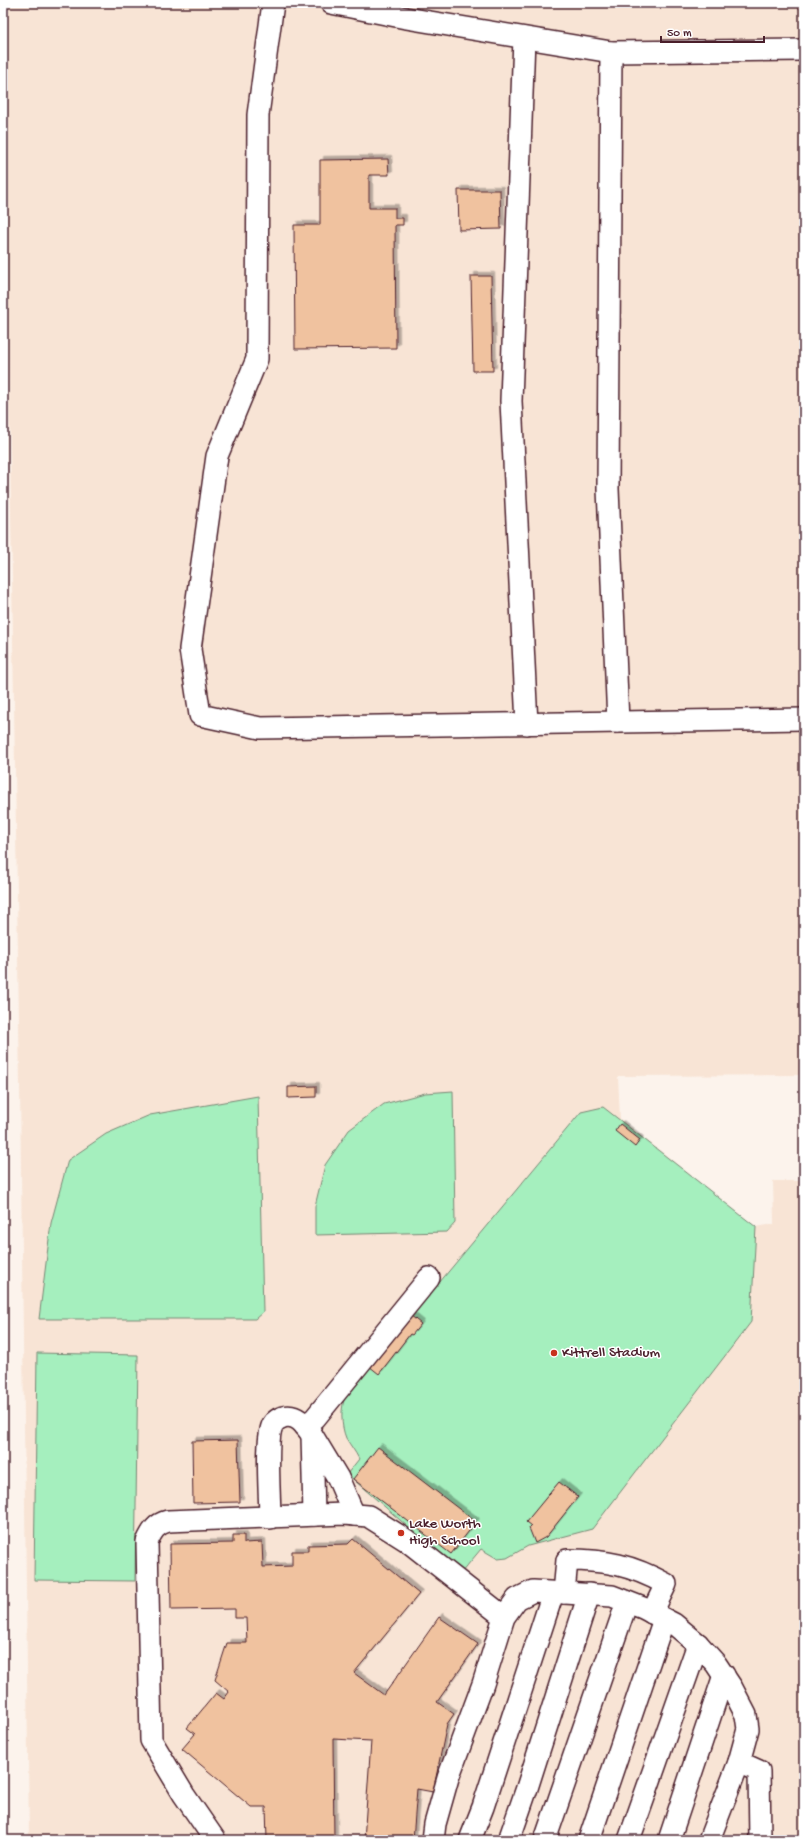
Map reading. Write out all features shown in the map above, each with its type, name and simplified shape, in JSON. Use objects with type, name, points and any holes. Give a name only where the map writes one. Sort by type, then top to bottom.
[{"type":"lane","points":[[273,3],[258,116],[258,359],[218,456],[190,649],[200,715],[260,728],[804,720]]},
{"type":"lane","points":[[331,3],[524,38],[611,52],[804,50]]},
{"type":"lane","points":[[524,38],[511,401],[527,724]]},
{"type":"lane","points":[[611,52],[608,488],[618,722]]},
{"type":"lane","points":[[314,1515],[309,1430],[315,1418],[429,1278]]},
{"type":"lane","points":[[270,1518],[269,1437],[273,1424],[280,1418],[288,1416],[300,1419],[309,1430],[338,1478],[354,1515]]},
{"type":"lane","points":[[215,1840],[184,1795],[151,1740],[147,1542],[151,1532],[159,1523],[168,1521],[314,1515],[368,1516],[406,1540],[504,1617]]},
{"type":"lane","points":[[470,1840],[558,1593],[567,1560],[602,1561],[646,1573],[666,1584],[658,1616],[589,1840]]},
{"type":"lane","points":[[433,1840],[435,1824],[448,1778],[484,1684],[504,1617],[517,1599],[533,1591],[612,1596],[627,1602],[674,1624],[698,1644],[724,1675],[746,1715],[748,1729],[739,1762],[709,1840]]},
{"type":"lane","points":[[509,1840],[589,1594]]},
{"type":"lane","points":[[545,1840],[627,1602]]},
{"type":"lane","points":[[629,1840],[698,1644]]},
{"type":"lane","points":[[669,1840],[724,1675]]},
{"type":"lane","points":[[739,1762],[759,1770],[760,1840]]},
{"type":"shaded area","points":[[3,3],[804,3],[804,1075],[618,1076],[620,1119],[756,1227],[774,1224],[773,1181],[804,1181],[804,1840],[29,1840],[20,1087]]},
{"type":"green space","points":[[453,1091],[455,1223],[447,1232],[315,1235],[315,1206],[325,1165],[349,1130],[384,1104],[425,1093]]},
{"type":"green space","points":[[258,1096],[263,1312],[255,1319],[39,1319],[51,1223],[68,1160],[106,1134],[150,1115]]},
{"type":"green space","name":"Kittrell Stadium","points":[[603,1107],[756,1227],[751,1322],[592,1529],[528,1546],[507,1558],[498,1559],[481,1549],[461,1573],[347,1474],[359,1459],[344,1433],[342,1416],[344,1400],[346,1395],[581,1112]]},
{"type":"green space","points":[[37,1353],[138,1355],[135,1581],[34,1580]]},
{"type":"building","points":[[388,159],[389,175],[369,175],[369,208],[395,208],[395,218],[403,218],[403,225],[395,225],[396,348],[295,349],[294,225],[320,225],[320,160]]},
{"type":"building","points":[[458,190],[500,190],[501,229],[459,230]]},
{"type":"building","points":[[471,276],[491,276],[493,371],[473,371]]},
{"type":"building","points":[[316,1086],[316,1097],[288,1098],[288,1087]]},
{"type":"building","points":[[620,1124],[640,1140],[635,1147],[615,1131]]},
{"type":"building","points":[[410,1315],[421,1324],[412,1335],[410,1334],[379,1374],[369,1366]]},
{"type":"building","points":[[238,1440],[240,1502],[193,1503],[192,1441]]},
{"type":"building","points":[[378,1447],[476,1522],[451,1554],[353,1479]]},
{"type":"building","points":[[559,1482],[578,1497],[546,1537],[535,1543],[529,1528],[531,1526],[526,1522]]},
{"type":"building","points":[[233,1535],[244,1535],[244,1543],[262,1542],[263,1567],[292,1566],[292,1551],[308,1551],[308,1545],[348,1544],[353,1539],[419,1594],[354,1673],[384,1695],[439,1617],[478,1644],[437,1702],[454,1714],[447,1724],[433,1792],[417,1789],[413,1840],[364,1840],[371,1741],[333,1739],[334,1840],[267,1840],[266,1807],[251,1807],[182,1749],[195,1734],[187,1728],[216,1693],[224,1699],[229,1692],[215,1680],[227,1643],[247,1643],[246,1618],[235,1618],[235,1609],[171,1610],[170,1544],[233,1543]]},
{"type":"place","name":"Kittrell Stadium","points":[[554,1353]]},
{"type":"place","name":"Lake Worth High School","points":[[401,1533]]}]
